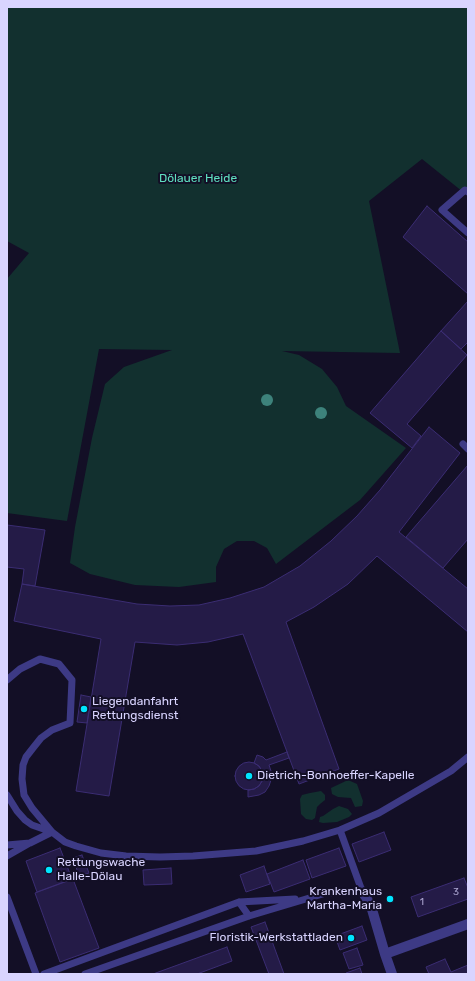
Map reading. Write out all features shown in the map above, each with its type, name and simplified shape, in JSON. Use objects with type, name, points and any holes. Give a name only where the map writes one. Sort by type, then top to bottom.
[{"type":"street","points":[[362,891],[372,906],[392,974]]},
{"type":"street","points":[[385,954],[468,924]]},
{"type":"lane","points":[[468,192],[465,190],[442,210],[468,233]]},
{"type":"lane","points":[[7,680],[20,668],[40,659],[59,664],[72,680],[70,723],[52,730],[41,738],[26,757],[23,765],[22,779],[24,795],[32,808],[52,832]]},
{"type":"lane","points":[[7,795],[17,811],[25,820],[52,832],[66,842],[76,846],[101,853],[126,856],[160,857],[214,855],[256,851],[303,841],[340,830],[379,813],[451,771],[468,757]]},
{"type":"lane","points":[[85,974],[250,916],[326,893],[362,891],[340,830]]},
{"type":"lane","points":[[7,856],[52,832]]},
{"type":"lane","points":[[7,845],[30,843]]},
{"type":"lane","points":[[7,897],[36,974]]},
{"type":"lane","points":[[44,974],[239,902],[307,899]]},
{"type":"lane","points":[[239,902],[250,916]]},
{"type":"green space","name":"Dölauer Heide","points":[[7,7],[468,7],[468,196],[422,159],[369,201],[400,353],[282,351],[299,355],[322,369],[337,387],[346,406],[406,448],[360,500],[276,564],[267,548],[254,541],[237,541],[224,549],[216,567],[216,582],[179,587],[135,585],[90,574],[70,563],[75,527],[92,438],[105,384],[124,367],[172,350],[99,349],[67,521],[7,513],[7,279],[29,253],[7,241]]},
{"type":"green space","points":[[348,780],[357,784],[363,801],[362,806],[355,807],[351,798],[338,797],[332,794],[331,788]]},
{"type":"green space","points":[[321,791],[325,795],[325,800],[317,807],[315,818],[312,820],[306,819],[301,814],[300,799],[302,795]]},
{"type":"green space","points":[[339,806],[348,809],[352,814],[349,817],[337,822],[319,822],[320,817]]},
{"type":"building","points":[[427,206],[468,242],[468,294],[403,237]]},
{"type":"building","points":[[468,301],[468,342],[461,349],[441,331]]},
{"type":"building","points":[[441,331],[467,355],[407,424],[421,436],[412,448],[370,413]]},
{"type":"building","points":[[429,427],[460,453],[399,532],[468,589],[468,632],[377,556],[348,584],[314,607],[286,622],[339,769],[299,784],[243,634],[208,642],[177,645],[135,642],[109,796],[76,791],[101,639],[14,621],[22,584],[137,604],[170,606],[199,605],[230,598],[264,587],[300,566],[331,541],[357,516],[380,490]]},
{"type":"building","points":[[468,465],[468,539],[443,568],[406,537]]},
{"type":"building","points":[[7,525],[45,530],[35,586],[22,584],[24,569],[7,567]]},
{"type":"building","name":"Liegendanfahrt Rettungsdienst","points":[[81,695],[91,697],[87,723],[77,722]]},
{"type":"building","points":[[287,752],[289,758],[269,765],[272,774],[269,786],[265,792],[248,797],[248,790],[259,786],[262,781],[262,771],[259,766],[254,763],[257,755],[266,760]]},
{"type":"building","name":"Dietrich-Bonhoeffer-Kapelle","points":[[249,762],[259,766],[263,776],[259,786],[249,790],[239,786],[235,776],[239,766]]},
{"type":"building","points":[[384,832],[391,850],[359,862],[352,844]]},
{"type":"building","name":"Rettungswache Halle-Dölau","points":[[60,848],[72,879],[37,892],[26,861]]},
{"type":"building","points":[[339,848],[346,866],[312,878],[306,860]]},
{"type":"building","points":[[82,855],[89,873],[79,876],[73,858]]},
{"type":"building","points":[[303,860],[310,879],[274,892],[267,874]]},
{"type":"building","points":[[264,866],[270,884],[246,892],[240,875]]},
{"type":"building","points":[[171,868],[172,884],[144,885],[143,870]]},
{"type":"building","points":[[464,878],[468,888],[468,899],[418,917],[411,897]]},
{"type":"building","points":[[73,879],[99,948],[60,962],[35,893]]},
{"type":"building","points":[[265,922],[284,974],[269,974],[251,927]]},
{"type":"building","name":"Floristik-Werkstattladen","points":[[362,926],[367,940],[340,950],[335,936]]},
{"type":"building","points":[[227,947],[232,961],[197,974],[153,974]]},
{"type":"building","points":[[357,948],[363,965],[349,969],[343,953]]},
{"type":"building","points":[[445,959],[451,972],[468,965],[468,974],[429,974],[426,967]]},
{"type":"building","points":[[360,968],[362,974],[346,973]]},
{"type":"place","name":"Liegendanfahrt Rettungsdienst","points":[[84,709]]},
{"type":"place","name":"Dietrich-Bonhoeffer-Kapelle","points":[[249,776]]},
{"type":"place","name":"Rettungswache Halle-Dölau","points":[[49,870]]},
{"type":"place","name":"Krankenhaus Martha-Maria","points":[[390,899]]},
{"type":"place","name":"Floristik-Werkstattladen","points":[[351,938]]}]
